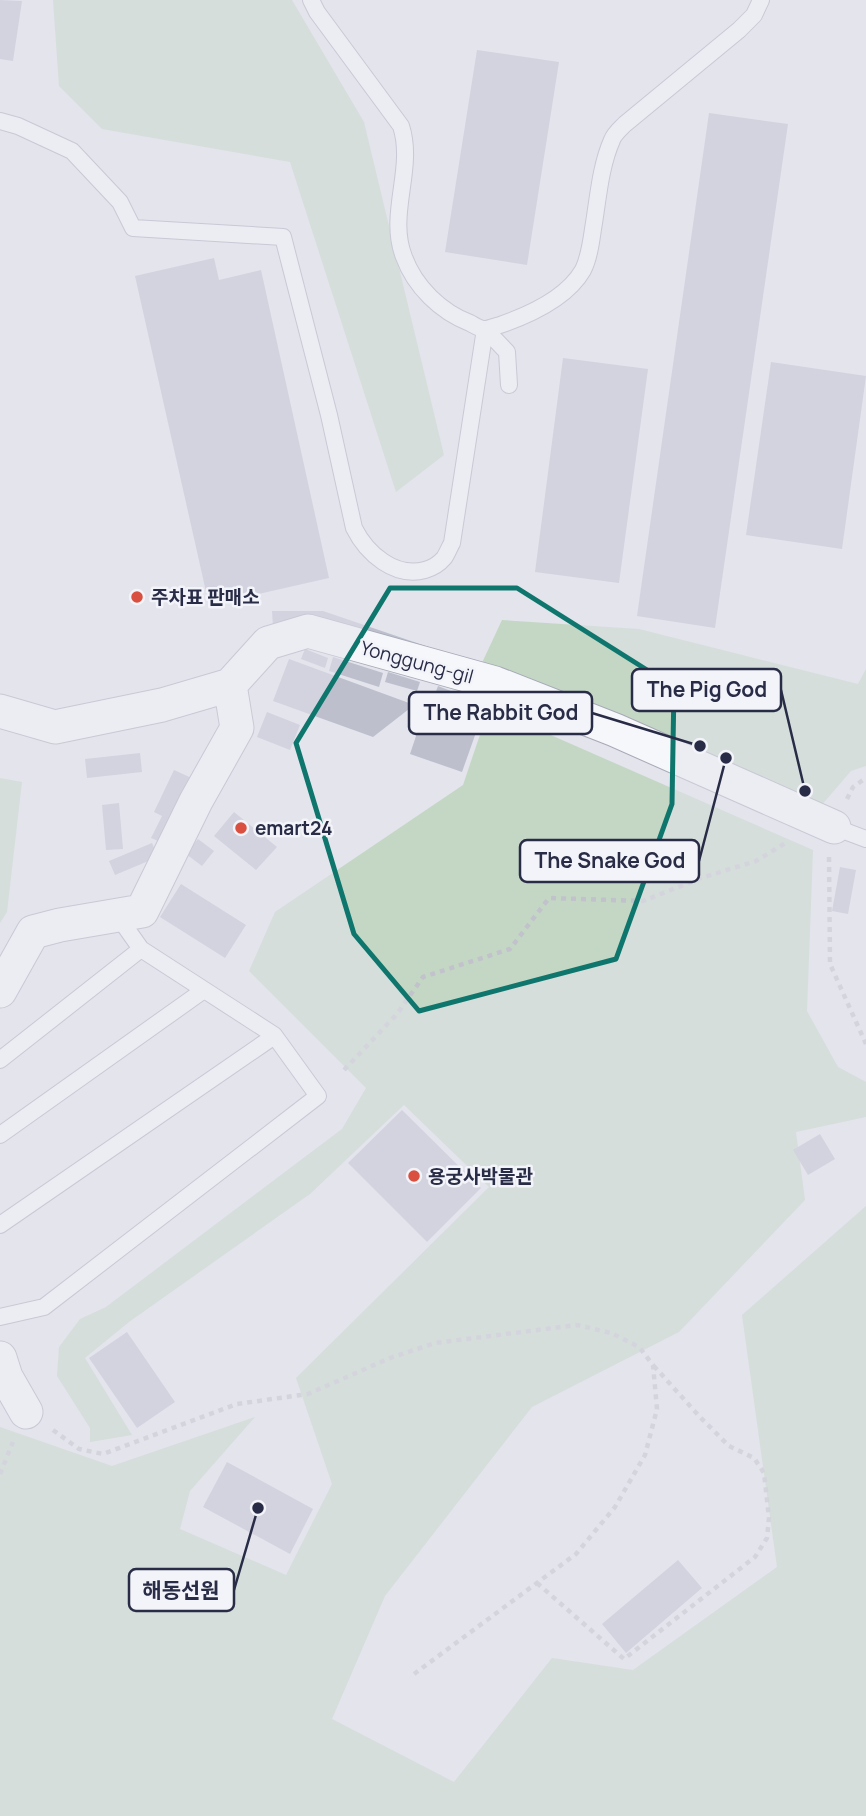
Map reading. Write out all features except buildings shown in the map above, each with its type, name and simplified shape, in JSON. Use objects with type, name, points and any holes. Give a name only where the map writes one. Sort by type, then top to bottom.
[{"type":"street","name":"Yonggung-gil","points":[[230,685],[268,643],[308,631],[495,684],[615,730],[834,827]]},
{"type":"street","points":[[0,711],[55,727],[162,705],[230,685],[237,728],[196,801],[142,911],[33,932],[0,991]]},
{"type":"street","points":[[0,1358],[6,1377],[26,1412]]},
{"type":"lane","points":[[311,0],[401,126],[405,138],[406,171],[399,207],[398,235],[403,256],[413,277],[437,304],[458,319],[485,329],[507,352],[509,385]]},
{"type":"lane","points":[[485,329],[521,318],[549,302],[572,284],[583,270],[590,251],[604,166],[612,139],[625,124],[738,30],[754,15],[761,0]]},
{"type":"lane","points":[[0,121],[18,126],[72,151],[120,202],[133,228],[283,237],[329,415],[354,528],[362,545],[394,568],[414,573],[433,568],[444,559],[452,543],[485,329]]},
{"type":"lane","points":[[834,827],[866,839]]},
{"type":"lane","points":[[0,1317],[44,1307],[317,1096],[274,1035],[141,950],[117,915]]},
{"type":"lane","points":[[0,1060],[141,950]]},
{"type":"lane","points":[[0,1135],[204,990]]},
{"type":"lane","points":[[0,1224],[270,1040]]},
{"type":"path","points":[[834,827],[829,847],[830,964],[866,1044]]},
{"type":"path","points":[[344,1070],[397,1014],[423,977],[510,949],[549,898],[643,901],[756,861],[795,838]]},
{"type":"path","points":[[26,1412],[79,1449],[103,1454],[237,1404],[308,1394],[390,1357],[435,1343],[577,1325],[611,1333],[639,1347],[700,1418],[729,1446],[754,1458],[764,1474],[769,1518],[767,1538],[755,1556],[624,1659],[537,1583]]},
{"type":"path","points":[[410,1677],[576,1554],[615,1507],[645,1455],[657,1409],[653,1365]]},
{"type":"highlighted area","points":[[390,588],[517,588],[674,687],[672,804],[616,959],[419,1011],[354,934],[296,743]]},
{"type":"green space","points":[[53,0],[292,0],[364,122],[444,455],[396,492],[290,162],[102,129],[59,86]]},
{"type":"green space","points":[[502,620],[639,629],[858,684],[866,669],[866,766],[851,771],[820,807],[481,665]]},
{"type":"green space","points":[[489,708],[813,850],[807,1011],[838,1067],[866,1082],[866,1117],[796,1132],[805,1200],[679,1332],[532,1407],[385,1596],[332,1719],[454,1782],[552,1658],[633,1670],[777,1567],[742,1315],[866,1206],[866,1816],[0,1816],[0,1427],[112,1466],[255,1417],[190,1491],[180,1529],[286,1575],[332,1484],[296,1378],[489,1187],[404,1105],[310,1194],[129,1322],[85,1358],[132,1435],[90,1442],[90,1428],[57,1376],[59,1347],[80,1319],[106,1307],[342,1129],[366,1088],[249,971],[275,912],[463,785]]},
{"type":"green space","points":[[0,778],[22,782],[7,912],[0,923]]},
{"type":"place","name":"주차표 판매소","points":[[137,597]]},
{"type":"place","name":"The Rabbit God","points":[[700,746]]},
{"type":"place","name":"The Snake God","points":[[726,758]]},
{"type":"place","name":"The Pig God","points":[[805,791]]},
{"type":"place","name":"emart24","points":[[241,828]]},
{"type":"place","name":"용궁사박물관","points":[[414,1176]]},
{"type":"place","name":"해동선원","points":[[258,1508]]}]
